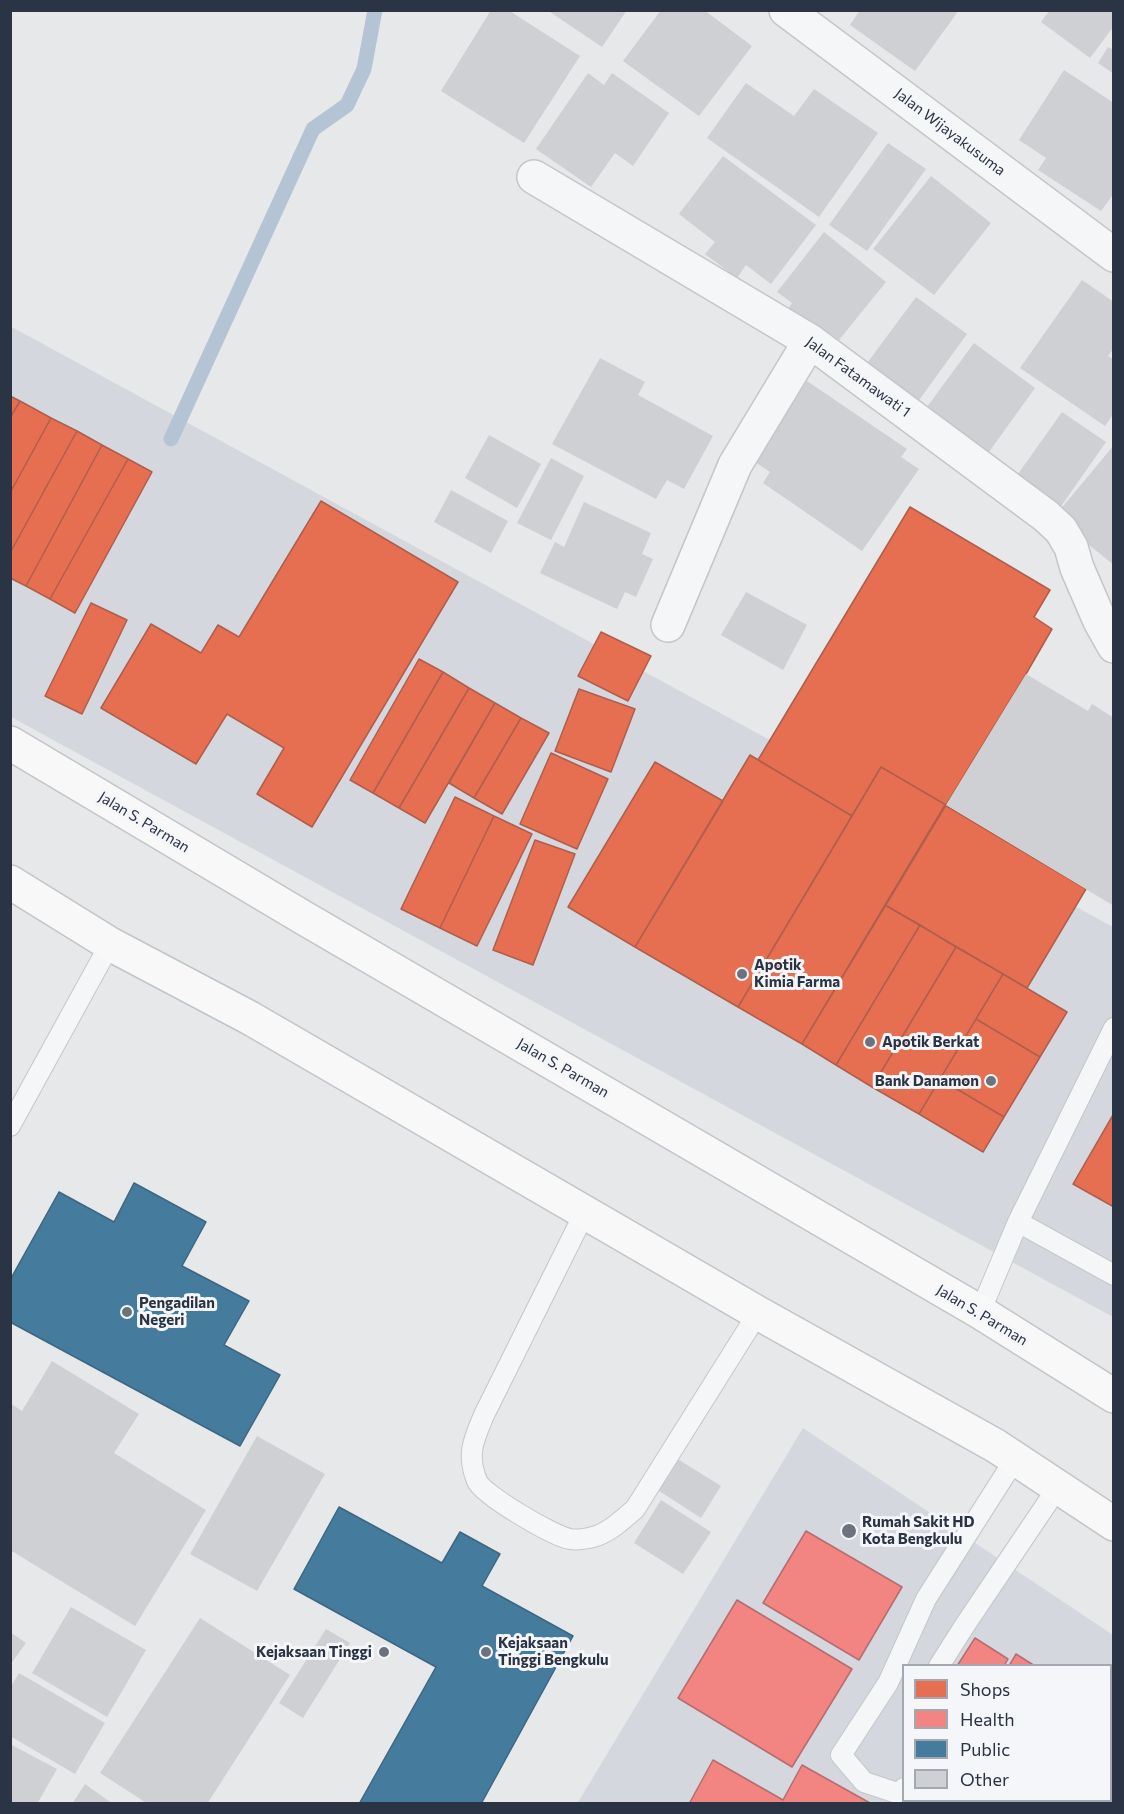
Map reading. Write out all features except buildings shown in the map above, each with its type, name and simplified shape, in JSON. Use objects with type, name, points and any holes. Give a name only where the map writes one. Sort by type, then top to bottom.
[{"type":"main road","name":"Jalan S. Parman","points":[[10,743],[314,924],[980,1312],[1113,1396]]},
{"type":"main road","points":[[10,882],[110,944],[250,1018],[758,1313],[996,1446],[1113,1524]]},
{"type":"street","name":"Jalan Wijayakusuma","points":[[786,10],[1113,255]]},
{"type":"street","name":"Jalan Fatamawati 1","points":[[534,177],[810,341],[1046,516],[1061,530],[1071,547],[1100,621],[1113,646]]},
{"type":"street","points":[[668,626],[735,465],[810,341]]},
{"type":"lane","points":[[10,1126],[110,944]]},
{"type":"lane","points":[[980,1312],[1018,1222],[1113,1028]]},
{"type":"lane","points":[[585,1212],[472,1443],[472,1466],[478,1484],[490,1497],[549,1531],[570,1539],[594,1537],[614,1526],[635,1509],[758,1313]]},
{"type":"lane","points":[[1018,1222],[1113,1275]]},
{"type":"lane","points":[[904,1664],[926,1599],[1015,1459]]},
{"type":"lane","points":[[940,1664],[1058,1487]]},
{"type":"lane","points":[[902,1669],[896,1687],[841,1755],[864,1782],[900,1794],[902,1790]]},
{"type":"shaded area","points":[[10,326],[1113,927],[1113,1317],[11,717]]},
{"type":"shaded area","name":"Rumah Sakit HD Kota Bengkulu","points":[[803,1428],[1113,1635],[1113,1803],[577,1804]]},
{"type":"waterway","points":[[171,439],[313,129],[347,105],[364,69],[375,10]]},
{"type":"place","name":"Apotik Kimia Farma","points":[[742,974]]},
{"type":"place","name":"Apotik Berkat","points":[[870,1042]]},
{"type":"place","name":"Bank Danamon","points":[[991,1081]]},
{"type":"place","name":"Pengadilan Negeri","points":[[127,1312]]},
{"type":"place","name":"Rumah Sakit HD Kota Bengkulu","points":[[849,1531]]},
{"type":"place","name":"Kejaksaan Tinggi","points":[[384,1652]]},
{"type":"place","name":"Kejaksaan Tinggi Bengkulu","points":[[486,1652]]}]
